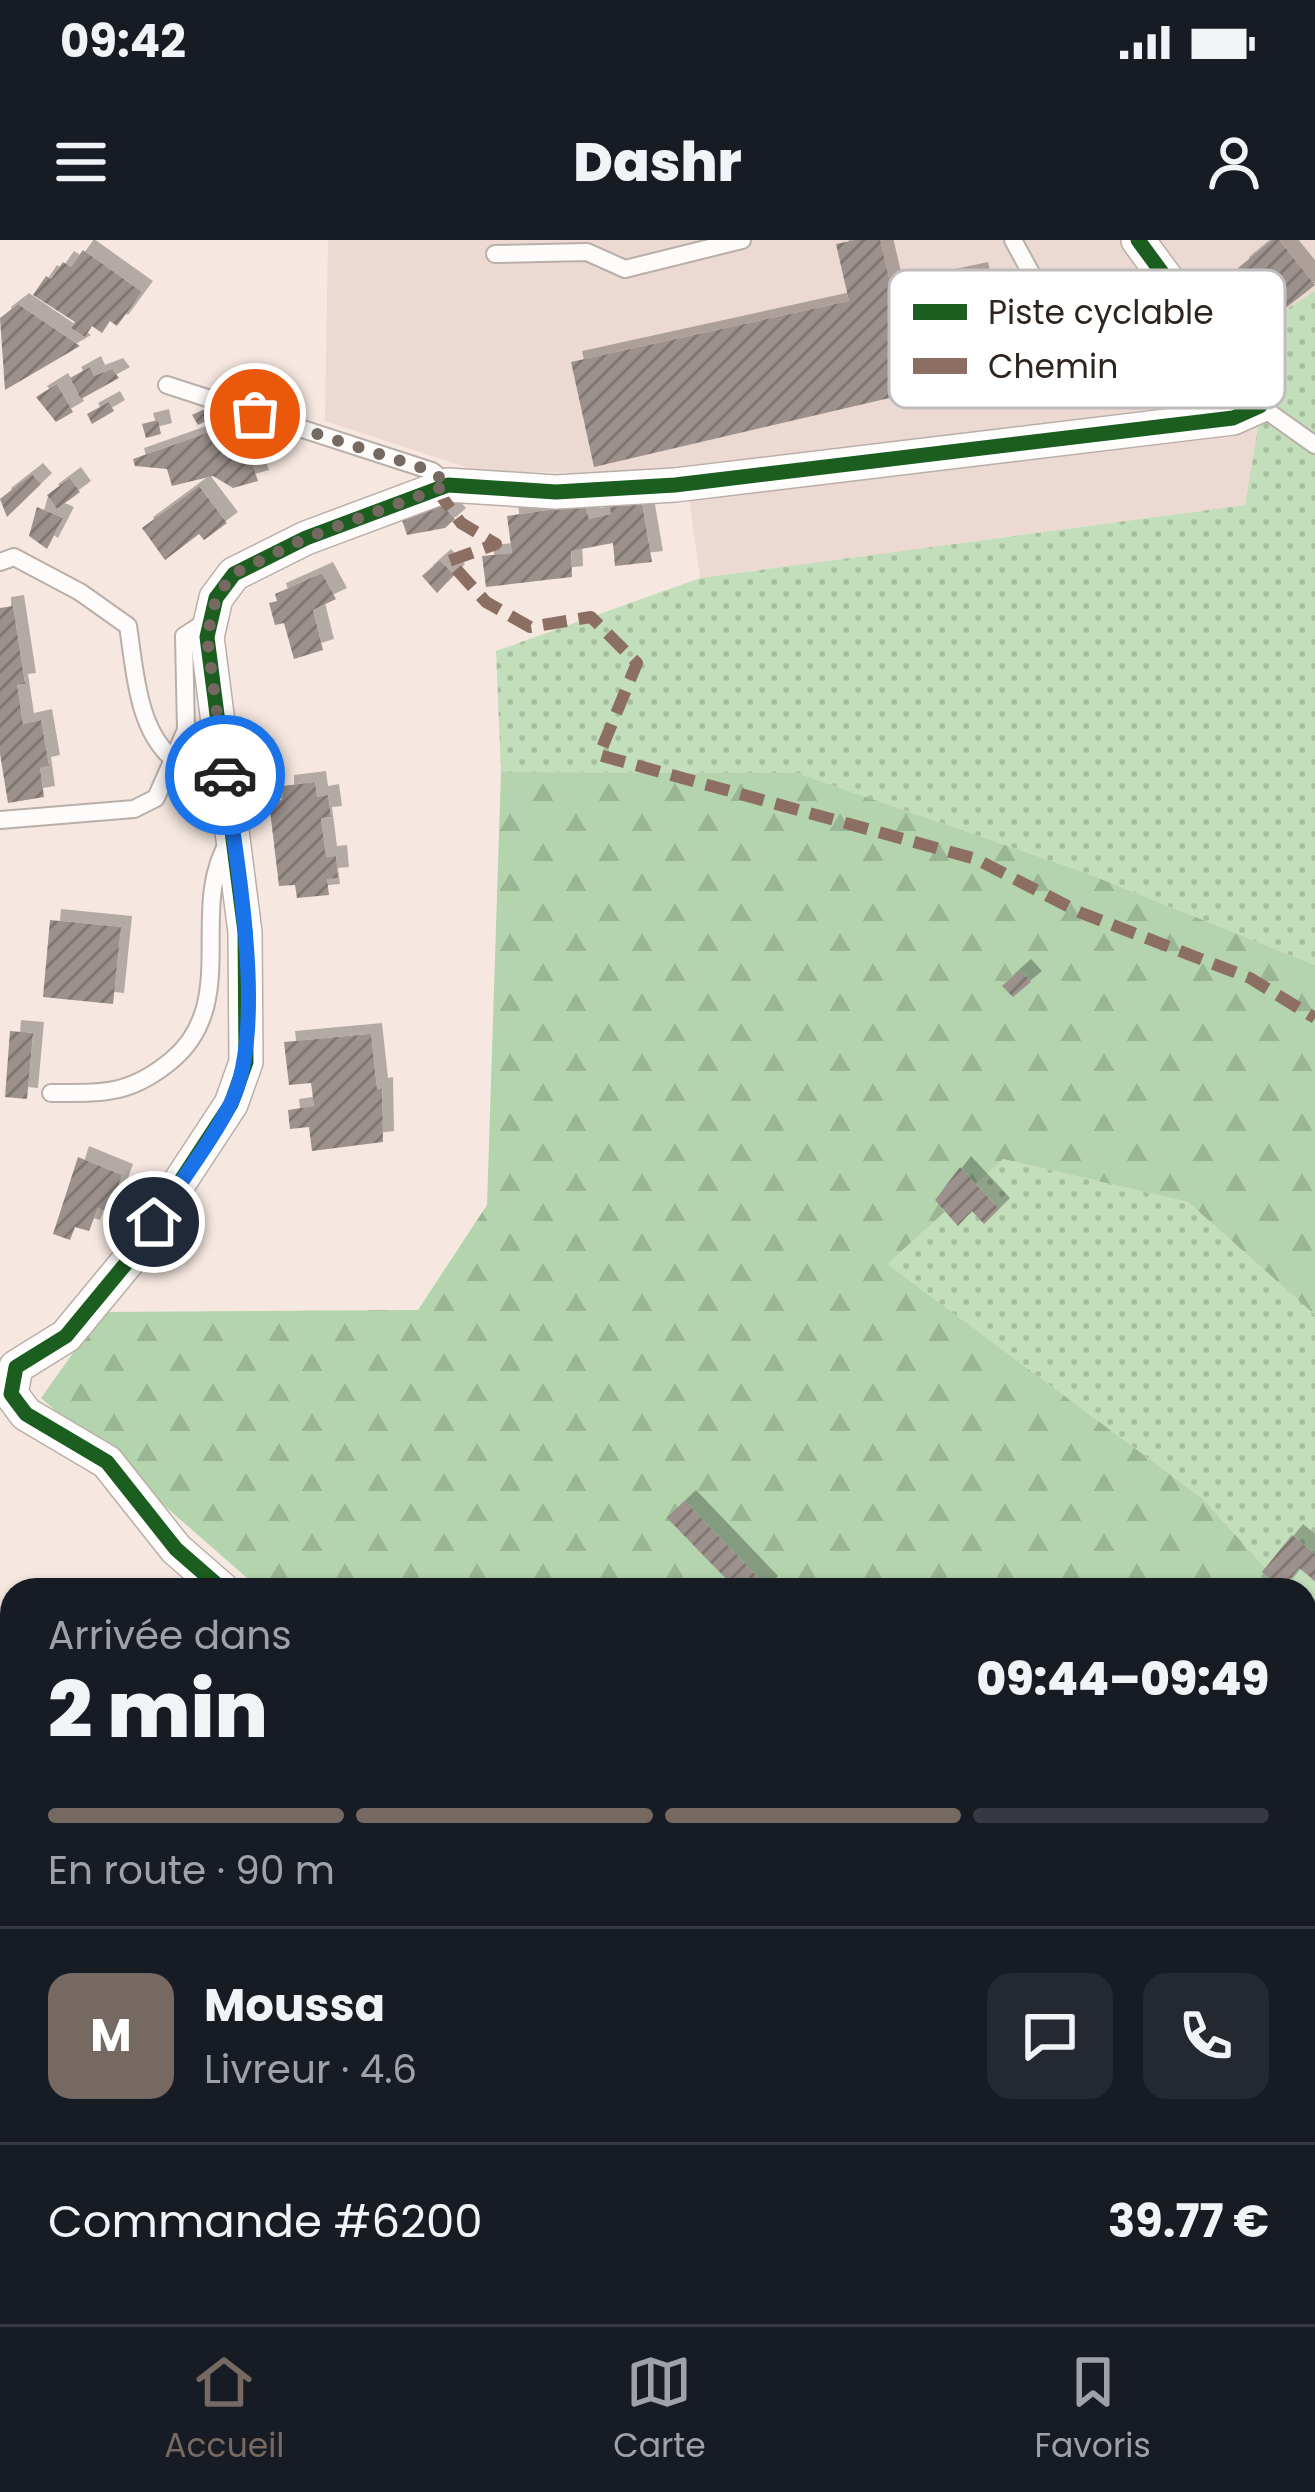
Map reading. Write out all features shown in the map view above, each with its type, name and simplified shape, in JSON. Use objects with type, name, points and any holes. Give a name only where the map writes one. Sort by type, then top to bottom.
[{"type":"street","points":[[1138,240],[1160,270]]},
{"type":"street","points":[[209,1578],[176,1549],[107,1462],[26,1414],[10,1394],[16,1367],[66,1336],[128,1261],[231,1104],[246,1062],[245,932],[207,637],[216,598],[233,574],[306,538],[448,485],[556,492],[675,484],[1233,418],[1256,408]]},
{"type":"lane","points":[[495,254],[587,252],[625,269],[742,240]]},
{"type":"lane","points":[[1013,240],[1029,270]]},
{"type":"lane","points":[[167,385],[432,471],[448,485]]},
{"type":"lane","points":[[1263,408],[1315,445]]},
{"type":"lane","points":[[0,562],[14,556],[80,592],[128,626],[137,686],[156,745],[173,759]]},
{"type":"lane","points":[[0,820],[134,809],[156,798],[186,730],[184,636],[211,618]]},
{"type":"lane","points":[[51,1093],[103,1093],[142,1085],[184,1050],[209,1009],[214,865],[233,836]]},
{"type":"shaded area","points":[[328,240],[1315,240],[1315,291],[1285,311],[1285,270],[889,270],[889,408],[1261,408],[1245,505],[700,578],[686,475],[478,471],[325,421]]},
{"type":"green space","points":[[1315,291],[1315,965],[1086,873],[797,773],[501,772],[496,651],[700,578],[1245,505],[1261,408],[1285,408],[1285,310]]},
{"type":"green space","points":[[501,772],[797,773],[1086,873],[1315,965],[1315,1315],[1188,1202],[1003,1159],[887,1264],[1203,1499],[1274,1578],[247,1578],[41,1398],[102,1312],[418,1310],[487,1205]]},
{"type":"green space","points":[[1003,1159],[1188,1202],[1315,1315],[1315,1578],[1274,1578],[1203,1499],[886,1264]]},
{"type":"building","points":[[880,240],[889,278],[889,398],[594,467],[571,362],[849,301],[836,244]]},
{"type":"building","points":[[1272,240],[1279,240],[1315,285],[1285,309],[1285,270],[1238,268]]},
{"type":"building","points":[[83,250],[142,292],[117,326],[110,321],[102,333],[92,326],[85,337],[71,328],[75,322],[33,295],[46,276],[51,279],[63,262],[71,267]]},
{"type":"building","points":[[18,304],[80,346],[5,390],[0,318]]},
{"type":"building","points":[[90,367],[94,376],[112,369],[119,378],[81,399],[70,378]]},
{"type":"building","points":[[57,384],[73,412],[56,422],[36,397]]},
{"type":"building","points":[[109,402],[114,411],[92,424],[87,414]]},
{"type":"building","points":[[207,408],[220,414],[198,425],[192,415]]},
{"type":"building","points":[[225,415],[265,437],[269,451],[250,457],[258,481],[233,488],[213,476],[172,486],[167,469],[135,466],[133,459],[221,428]]},
{"type":"building","points":[[158,420],[161,434],[146,438],[142,424]]},
{"type":"building","points":[[32,474],[41,484],[7,517],[0,499]]},
{"type":"building","points":[[70,478],[80,492],[57,509],[47,495]]},
{"type":"building","points":[[199,486],[227,523],[204,540],[199,534],[165,560],[142,528]]},
{"type":"building","points":[[437,500],[455,519],[445,528],[407,535],[399,511]]},
{"type":"building","points":[[642,504],[652,562],[615,566],[613,543],[571,551],[572,577],[486,587],[482,556],[512,553],[507,516],[585,505],[589,519],[611,514],[609,505]]},
{"type":"building","points":[[37,507],[63,518],[47,549],[29,536]]},
{"type":"building","points":[[440,560],[454,575],[437,593],[422,576]]},
{"type":"building","points":[[322,573],[336,599],[313,610],[323,650],[294,659],[284,623],[275,625],[269,603],[277,601],[275,594]]},
{"type":"building","points":[[13,606],[25,684],[17,685],[23,724],[41,720],[49,766],[40,768],[44,797],[8,803],[0,754],[0,608]]},
{"type":"building","points":[[315,782],[317,797],[328,795],[331,817],[321,818],[326,857],[336,856],[338,878],[327,879],[329,895],[297,898],[295,885],[279,886],[269,802],[283,800],[283,786]]},
{"type":"building","points":[[50,920],[121,927],[113,1004],[43,997]]},
{"type":"building","points":[[1020,970],[1031,982],[1013,997],[1002,986]]},
{"type":"building","points":[[10,1031],[33,1033],[27,1099],[5,1097]]},
{"type":"building","points":[[371,1034],[377,1089],[382,1088],[383,1142],[312,1151],[309,1127],[290,1129],[288,1110],[314,1106],[311,1083],[289,1085],[284,1042]]},
{"type":"building","points":[[78,1157],[122,1175],[109,1212],[98,1208],[89,1231],[75,1227],[70,1240],[53,1234]]},
{"type":"building","points":[[960,1167],[999,1209],[984,1224],[972,1211],[958,1226],[935,1200]]},
{"type":"building","points":[[685,1501],[758,1578],[725,1578],[667,1518]]},
{"type":"building","points":[[1292,1535],[1315,1554],[1315,1578],[1299,1568],[1291,1578],[1269,1578],[1262,1572]]},
{"type":"marked path","points":[[436,489],[461,523],[496,544],[449,561],[486,602],[530,627],[591,617],[637,663],[599,755],[976,859],[1079,912],[1250,978],[1315,1018]]},
{"type":"cycle path","points":[[1138,240],[1160,270]]},
{"type":"cycle path","points":[[209,1578],[176,1549],[107,1462],[26,1414],[11,1394],[16,1367],[66,1336],[128,1261],[231,1104],[246,1062],[245,932],[207,637],[216,598],[234,574],[306,538],[448,485],[556,492],[675,485],[1233,418],[1256,408]]},
{"type":"way so far","points":[[225,775],[207,637],[216,598],[233,574],[306,538],[448,485],[432,471],[255,414]]},
{"type":"route","points":[[154,1222],[231,1104],[246,1062],[245,932],[225,775]]}]
